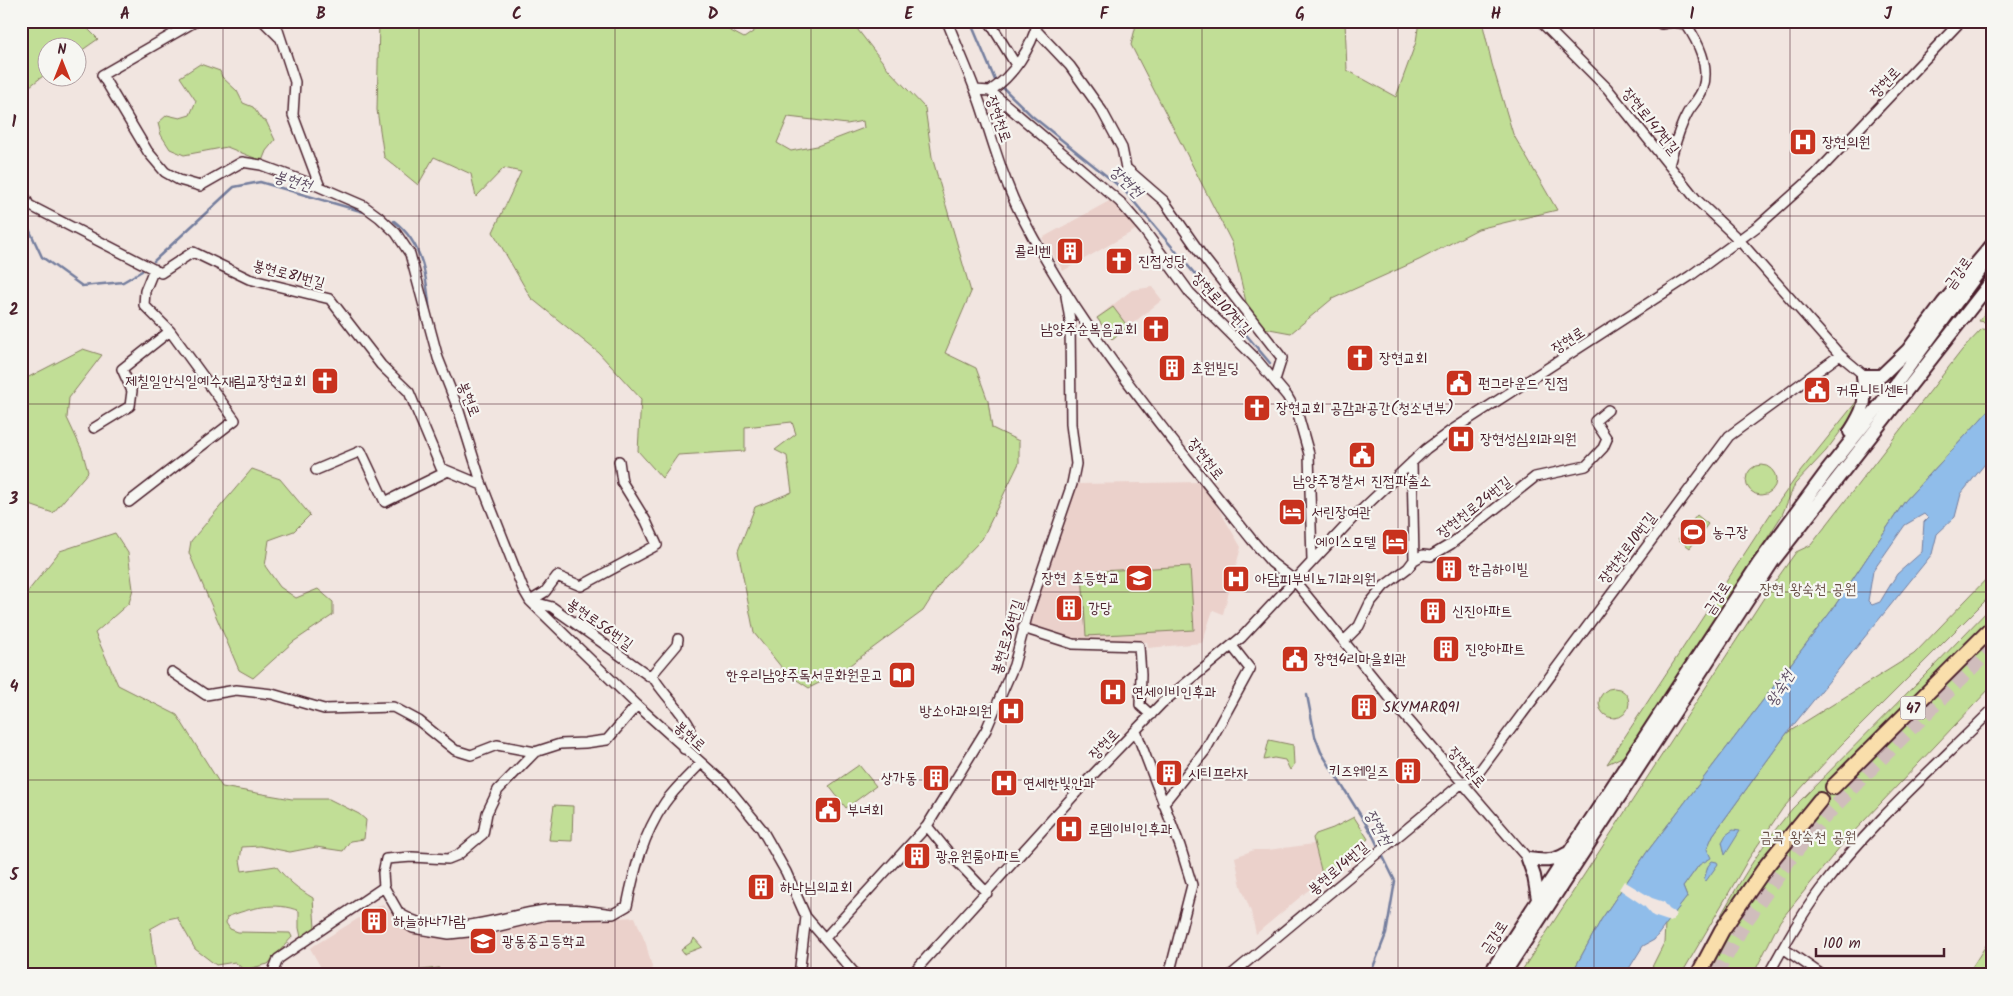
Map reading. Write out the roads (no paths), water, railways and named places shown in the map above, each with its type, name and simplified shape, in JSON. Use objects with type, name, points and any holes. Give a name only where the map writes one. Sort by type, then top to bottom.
[{"type":"highway","name":"47","points":[[1833,787],[1992,628]]},
{"type":"highway","points":[[1698,975],[1722,930],[1767,865],[1820,800]]},
{"type":"main road","points":[[1827,471],[1863,410],[1865,395],[1863,376],[1881,376],[1908,350],[1943,303],[1992,246]]},
{"type":"main road","name":"금강로","points":[[1503,975],[1773,560],[1837,481],[1992,254]]},
{"type":"main road","name":"금강로","points":[[1489,975],[1759,563],[1827,471],[1892,399],[1992,281]]},
{"type":"main road","points":[[1538,899],[1534,876],[1528,859],[1546,861],[1558,859],[1568,852]]},
{"type":"street","name":"봉현로","points":[[196,21],[196,23],[102,75],[148,152],[165,172],[179,180],[200,186],[242,162],[261,165],[364,206],[396,233],[410,254],[438,358],[459,410],[482,485],[523,589],[530,601],[637,705],[725,784],[761,828],[786,872],[806,917],[856,975]]},
{"type":"street","points":[[263,21],[282,40]]},
{"type":"street","points":[[275,21],[296,82],[293,115],[320,187]]},
{"type":"street","name":"장현천로","points":[[947,21],[1019,212],[1079,312],[1135,390],[1252,540],[1272,563],[1294,580],[1398,708],[1528,859]]},
{"type":"street","points":[[989,21],[1016,66]]},
{"type":"street","name":"장현로147번길","points":[[1540,21],[1606,88],[1696,199],[1738,240]]},
{"type":"street","points":[[1658,21],[1661,24],[1673,22],[1686,24],[1694,35],[1704,58],[1705,74],[1703,89],[1686,115],[1669,165]]},
{"type":"street","name":"장현로","points":[[911,975],[1086,783],[1162,703],[1232,646],[1353,518],[1412,462],[1449,432],[1690,276],[1758,226],[1815,174],[1961,21]]},
{"type":"street","points":[[974,90],[992,90],[1010,75],[1037,26]]},
{"type":"street","name":"장현로107번길","points":[[1037,26],[1070,66],[1102,111],[1122,148],[1126,168],[1164,201],[1201,254],[1282,358],[1275,380]]},
{"type":"street","name":"장현로107번길","points":[[992,90],[1120,202],[1190,293],[1275,380],[1287,396],[1298,415],[1309,454],[1312,561]]},
{"type":"street","points":[[21,190],[25,203],[154,269],[145,292],[144,305],[170,331],[235,420],[129,502]]},
{"type":"street","points":[[1738,240],[1840,355],[1892,399]]},
{"type":"street","name":"봉현로81번길","points":[[154,269],[161,273],[193,252],[249,279],[330,299],[381,366],[409,392],[442,468],[448,471]]},
{"type":"street","name":"봉현로36번길","points":[[825,938],[927,826],[986,730],[1014,665],[1023,628],[1072,484],[1076,464],[1071,424],[1070,318],[1066,291]]},
{"type":"street","points":[[1070,318],[1079,312]]},
{"type":"street","points":[[94,428],[130,406],[132,391],[122,370],[170,331]]},
{"type":"street","name":"장현천로10번길","points":[[1462,783],[1479,772],[1729,436],[1840,355]]},
{"type":"street","name":"장현천로24번길","points":[[1344,641],[1359,626],[1370,603],[1384,586],[1408,568],[1414,560],[1423,555],[1431,556],[1451,544],[1535,477],[1586,466],[1604,448],[1607,439],[1595,422],[1608,410]]},
{"type":"street","points":[[316,470],[361,451],[385,502],[448,471],[482,485]]},
{"type":"street","points":[[530,601],[545,592],[557,576],[581,586],[657,544],[646,521],[622,482],[619,461]]},
{"type":"street","points":[[1412,462],[1414,560]]},
{"type":"street","name":"봉현로56번길","points":[[530,601],[552,607],[650,677],[683,714],[690,727],[684,748]]},
{"type":"street","points":[[1023,628],[1073,644],[1139,646],[1142,674],[1140,705],[1151,715]]},
{"type":"street","points":[[650,677],[677,645],[678,639]]},
{"type":"street","points":[[1163,804],[1204,751],[1250,669],[1232,646]]},
{"type":"street","points":[[172,672],[206,695],[236,690],[272,694],[324,709],[393,707],[419,721],[455,750],[471,755],[496,745],[535,752],[560,744],[607,740],[637,705]]},
{"type":"street","points":[[1768,975],[1820,890],[1851,853],[1992,710]]},
{"type":"street","points":[[1136,731],[1180,846],[1192,885],[1169,975]]},
{"type":"street","name":"봉현로","points":[[535,752],[498,790],[487,813],[482,834],[458,855],[448,859],[412,857],[386,859],[384,887],[404,922],[413,928],[449,934],[478,931],[546,915],[613,914],[627,906],[633,876],[646,836],[665,802],[701,763]]},
{"type":"street","name":"봉현로14번길","points":[[1231,975],[1462,783]]},
{"type":"street","points":[[927,826],[948,852],[987,893]]},
{"type":"street","points":[[274,969],[278,959],[384,887]]},
{"type":"street","points":[[799,975],[806,917]]},
{"type":"street","points":[[1783,948],[1822,975]]},
{"type":"water","name":"왕숙천","points":[[1992,407],[1992,455],[1961,494],[1955,517],[1937,534],[1932,554],[1787,733],[1713,835],[1707,849],[1711,858],[1699,865],[1683,887],[1687,897],[1654,940],[1643,946],[1625,975],[1571,975],[1601,920],[1647,852],[1832,610],[1905,501]],"holes":[[[1924,514],[1928,518],[1924,522],[1922,552],[1897,574],[1880,602],[1872,605],[1868,601],[1873,571],[1905,525]]]},
{"type":"water","points":[[1733,830],[1740,831],[1725,855],[1722,842],[1726,835]]},
{"type":"water","points":[[1712,861],[1718,864],[1706,881],[1704,880],[1708,866]]},
{"type":"waterway","name":"장현천","points":[[970,21],[995,80],[1032,116],[1124,190],[1270,363]]},
{"type":"waterway","name":"봉현천","points":[[154,261],[234,187],[260,182],[364,212]]},
{"type":"waterway","name":"봉현천","points":[[21,212],[42,257],[82,286],[123,282],[142,271]]},
{"type":"waterway","name":"봉현천","points":[[394,221],[404,230],[418,251],[425,275],[430,314]]},
{"type":"waterway","name":"장현천","points":[[1307,695],[1315,736],[1321,752],[1371,832],[1395,881],[1386,934],[1370,975]]},
{"type":"tunnel","points":[[1716,975],[1744,924],[1790,859],[1820,822],[1992,648]]},
{"type":"place","name":"장현의원","points":[[1803,142]]},
{"type":"place","name":"콜리벤","points":[[1070,251]]},
{"type":"place","name":"진접성당","points":[[1119,261]]},
{"type":"place","name":"남양주순복음교회","points":[[1156,329]]},
{"type":"place","name":"장현교회","points":[[1360,358]]},
{"type":"place","name":"초원빌딩","points":[[1172,368]]},
{"type":"place","name":"제칠일안식일예수재림교장현교회","points":[[325,381]]},
{"type":"place","name":"펀그라운드 진접","points":[[1459,383]]},
{"type":"place","name":"커뮤니티센터","points":[[1817,390]]},
{"type":"place","name":"장현교회 공감과공간(청소년부)","points":[[1257,408]]},
{"type":"place","name":"장현성심외과의원","points":[[1461,439]]},
{"type":"place","name":"남양주경찰서 진접파출소","points":[[1362,455]]},
{"type":"place","name":"서린장여관","points":[[1292,512]]},
{"type":"place","name":"농구장","points":[[1693,532]]},
{"type":"place","name":"에이스모텔","points":[[1395,542]]},
{"type":"place","name":"한금하이빌","points":[[1449,569]]},
{"type":"place","name":"장현 초등학교","points":[[1139,578]]},
{"type":"place","name":"아담피부비뇨기과의원","points":[[1236,579]]},
{"type":"place","name":"강당","points":[[1069,608]]},
{"type":"place","name":"신진아파트","points":[[1433,611]]},
{"type":"place","name":"진양아파트","points":[[1446,649]]},
{"type":"place","name":"장현4리마을회관","points":[[1295,659]]},
{"type":"place","name":"한우리남양주독서문화원문고","points":[[902,675]]},
{"type":"place","name":"연세이비인후과","points":[[1113,692]]},
{"type":"place","name":"SKYMARQ91","points":[[1364,707]]},
{"type":"place","name":"방소아과의원","points":[[1011,711]]},
{"type":"place","name":"키즈웨일즈","points":[[1408,771]]},
{"type":"place","name":"시티프라자","points":[[1169,773]]},
{"type":"place","name":"상가동","points":[[936,778]]},
{"type":"place","name":"연세한빛안과","points":[[1004,783]]},
{"type":"place","name":"부녀회","points":[[828,810]]},
{"type":"place","name":"로뎀이비인후과","points":[[1069,829]]},
{"type":"place","name":"광유원룸아파트","points":[[917,856]]},
{"type":"place","name":"하나님의교회","points":[[761,887]]},
{"type":"place","name":"하늘하나가람","points":[[374,921]]},
{"type":"place","name":"광동중고등학교","points":[[483,941]]},
{"type":"park label","name":"장현 왕숙천 공원","points":[[1808,589]]},
{"type":"park label","name":"금곡 왕숙천 공원","points":[[1808,837]]}]
